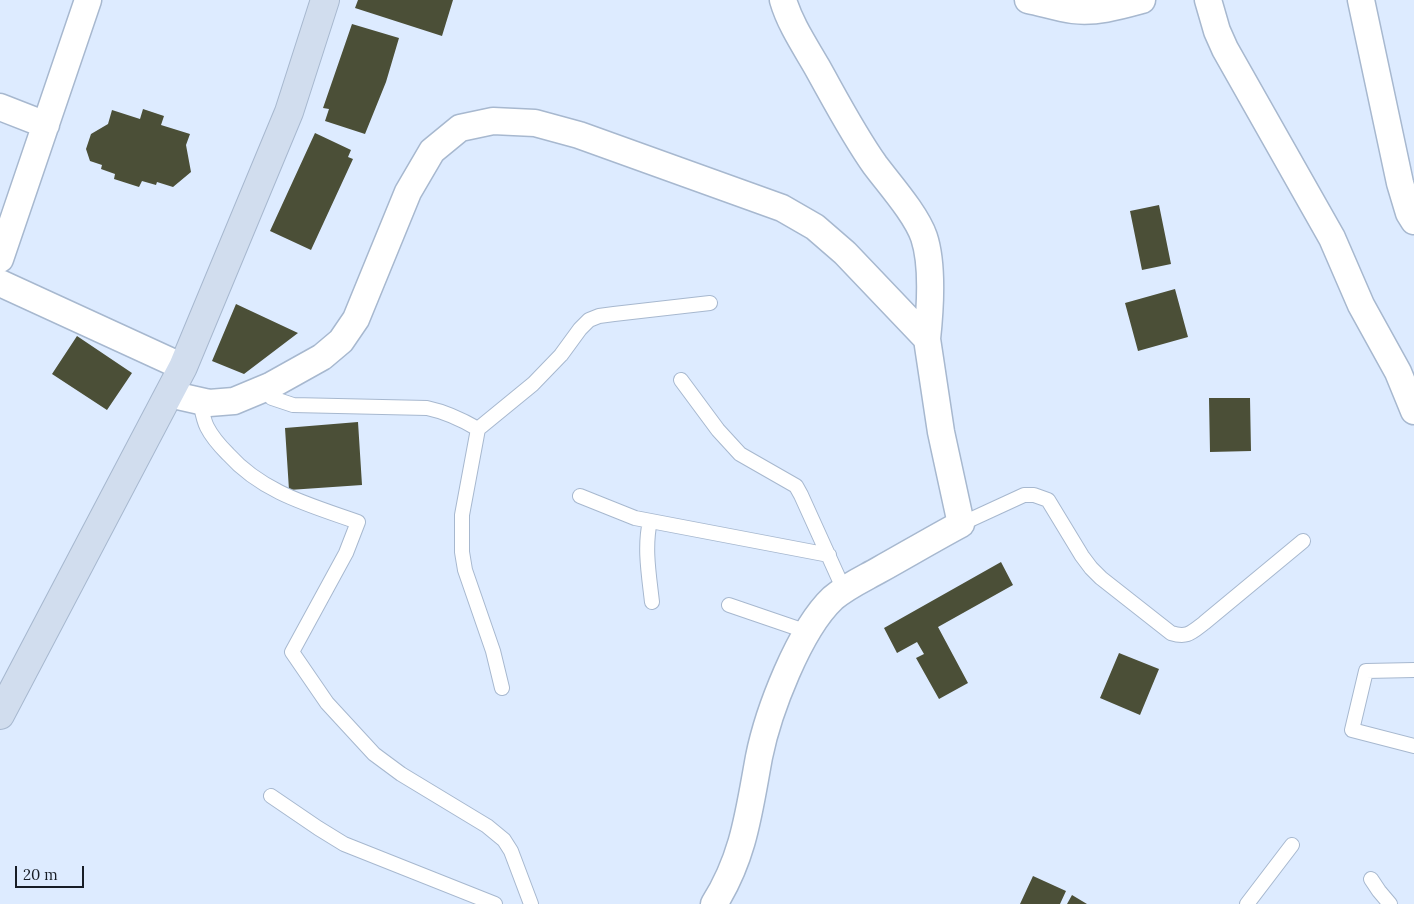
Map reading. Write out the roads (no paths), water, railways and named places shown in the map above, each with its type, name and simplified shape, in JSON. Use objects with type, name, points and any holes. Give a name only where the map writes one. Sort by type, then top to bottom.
[{"type":"main road","points":[[0,716],[183,367],[289,112],[325,0]]},
{"type":"street","points":[[0,259],[88,0]]},
{"type":"street","points":[[714,904],[734,866],[742,845],[760,754],[777,694],[817,618],[833,598],[844,590],[961,524],[941,432],[927,339],[930,292],[924,238],[915,219],[858,140],[796,31],[783,0]]},
{"type":"street","points":[[1028,0],[1085,11],[1111,8],[1142,0]]},
{"type":"street","points":[[1208,0],[1217,31],[1226,49],[1332,238],[1367,318],[1398,372],[1414,411]]},
{"type":"street","points":[[1361,0],[1400,183],[1409,213],[1414,221]]},
{"type":"street","points":[[0,107],[46,125]]},
{"type":"street","points":[[168,394],[209,403],[234,401],[270,386],[322,357],[341,341],[356,319],[408,192],[432,151],[460,128],[493,121],[534,124],[579,135],[782,208],[815,227],[845,253],[927,339]]},
{"type":"street","points":[[0,283],[183,367]]},
{"type":"lane","points":[[502,688],[493,651],[465,570],[462,552],[462,515],[478,429],[533,384],[561,355],[589,320],[614,314],[710,303]]},
{"type":"lane","points":[[681,380],[718,430],[740,454],[796,486],[802,494],[844,590]]},
{"type":"lane","points":[[270,386],[272,398],[293,405],[427,408],[451,415],[478,429]]},
{"type":"lane","points":[[200,401],[206,426],[214,439],[241,469],[269,488],[298,501],[358,522],[346,553],[292,652],[327,703],[374,754],[401,774],[487,826],[504,840],[511,851],[531,904]]},
{"type":"lane","points":[[961,524],[1024,495],[1048,500],[1082,556],[1100,578],[1171,633],[1181,636],[1191,633],[1204,623],[1303,541]]},
{"type":"lane","points":[[580,496],[635,518],[829,555]]},
{"type":"lane","points":[[650,521],[646,535],[646,547],[652,602]]},
{"type":"lane","points":[[729,605],[808,632]]},
{"type":"lane","points":[[1414,670],[1366,671],[1352,730],[1414,746]]},
{"type":"lane","points":[[271,796],[344,844],[495,904]]},
{"type":"lane","points":[[1246,904],[1292,845]]},
{"type":"lane","points":[[1371,879],[1390,904]]}]
